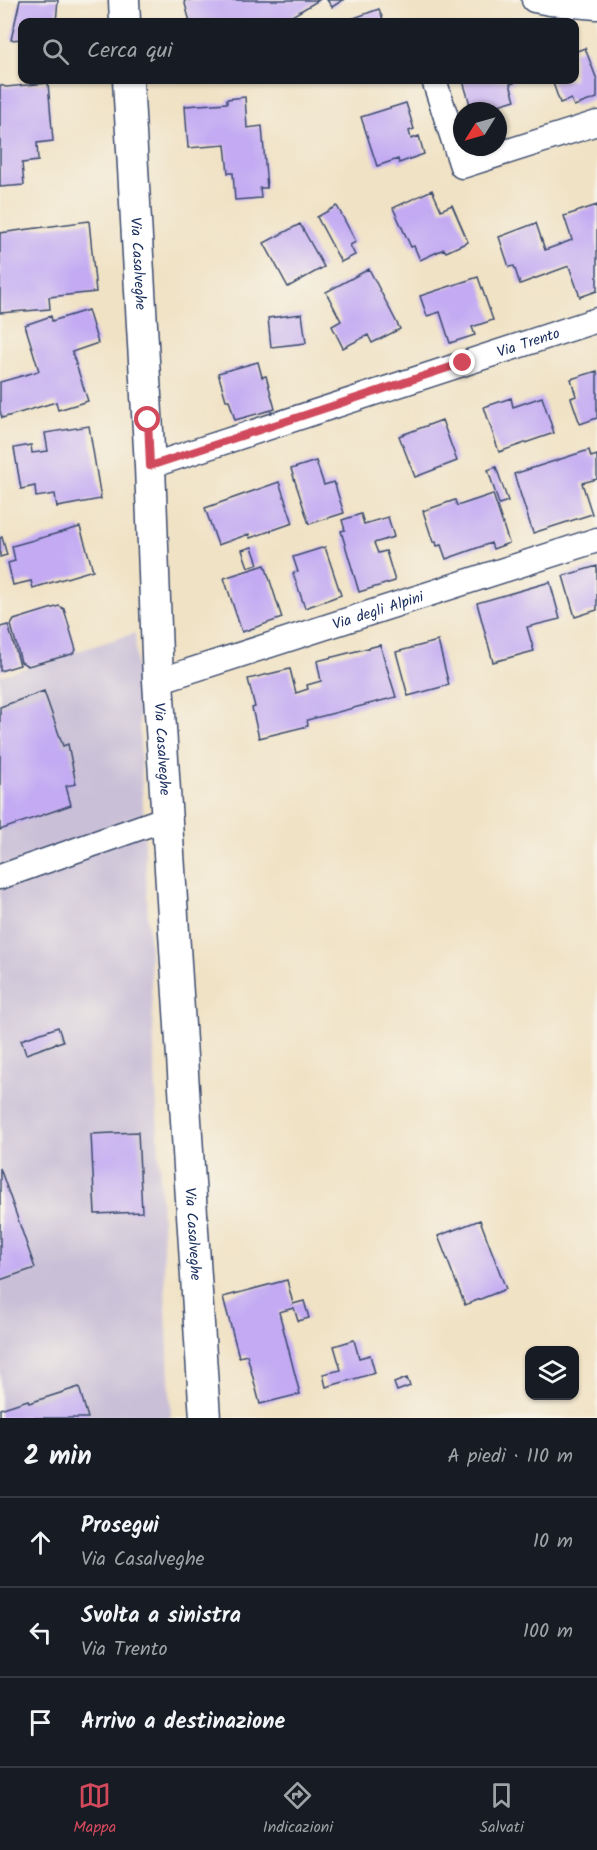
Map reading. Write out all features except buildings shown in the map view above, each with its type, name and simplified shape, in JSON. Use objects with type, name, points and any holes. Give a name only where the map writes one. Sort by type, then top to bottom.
[{"type":"street","points":[[124,0],[125,18]]},
{"type":"street","points":[[534,0],[597,7]]},
{"type":"street","name":"Via Casalveghe","points":[[128,84],[150,466],[158,681],[205,1418]]},
{"type":"street","points":[[435,84],[462,166],[597,123]]},
{"type":"street","name":"Via Trento","points":[[150,466],[597,320]]},
{"type":"street","name":"Via degli Alpini","points":[[158,681],[597,540]]},
{"type":"street","points":[[0,877],[167,818]]},
{"type":"shaded area","points":[[135,633],[171,1418],[0,1418],[0,676]]},
{"type":"route","points":[[148,420],[150,466],[463,363]]}]
